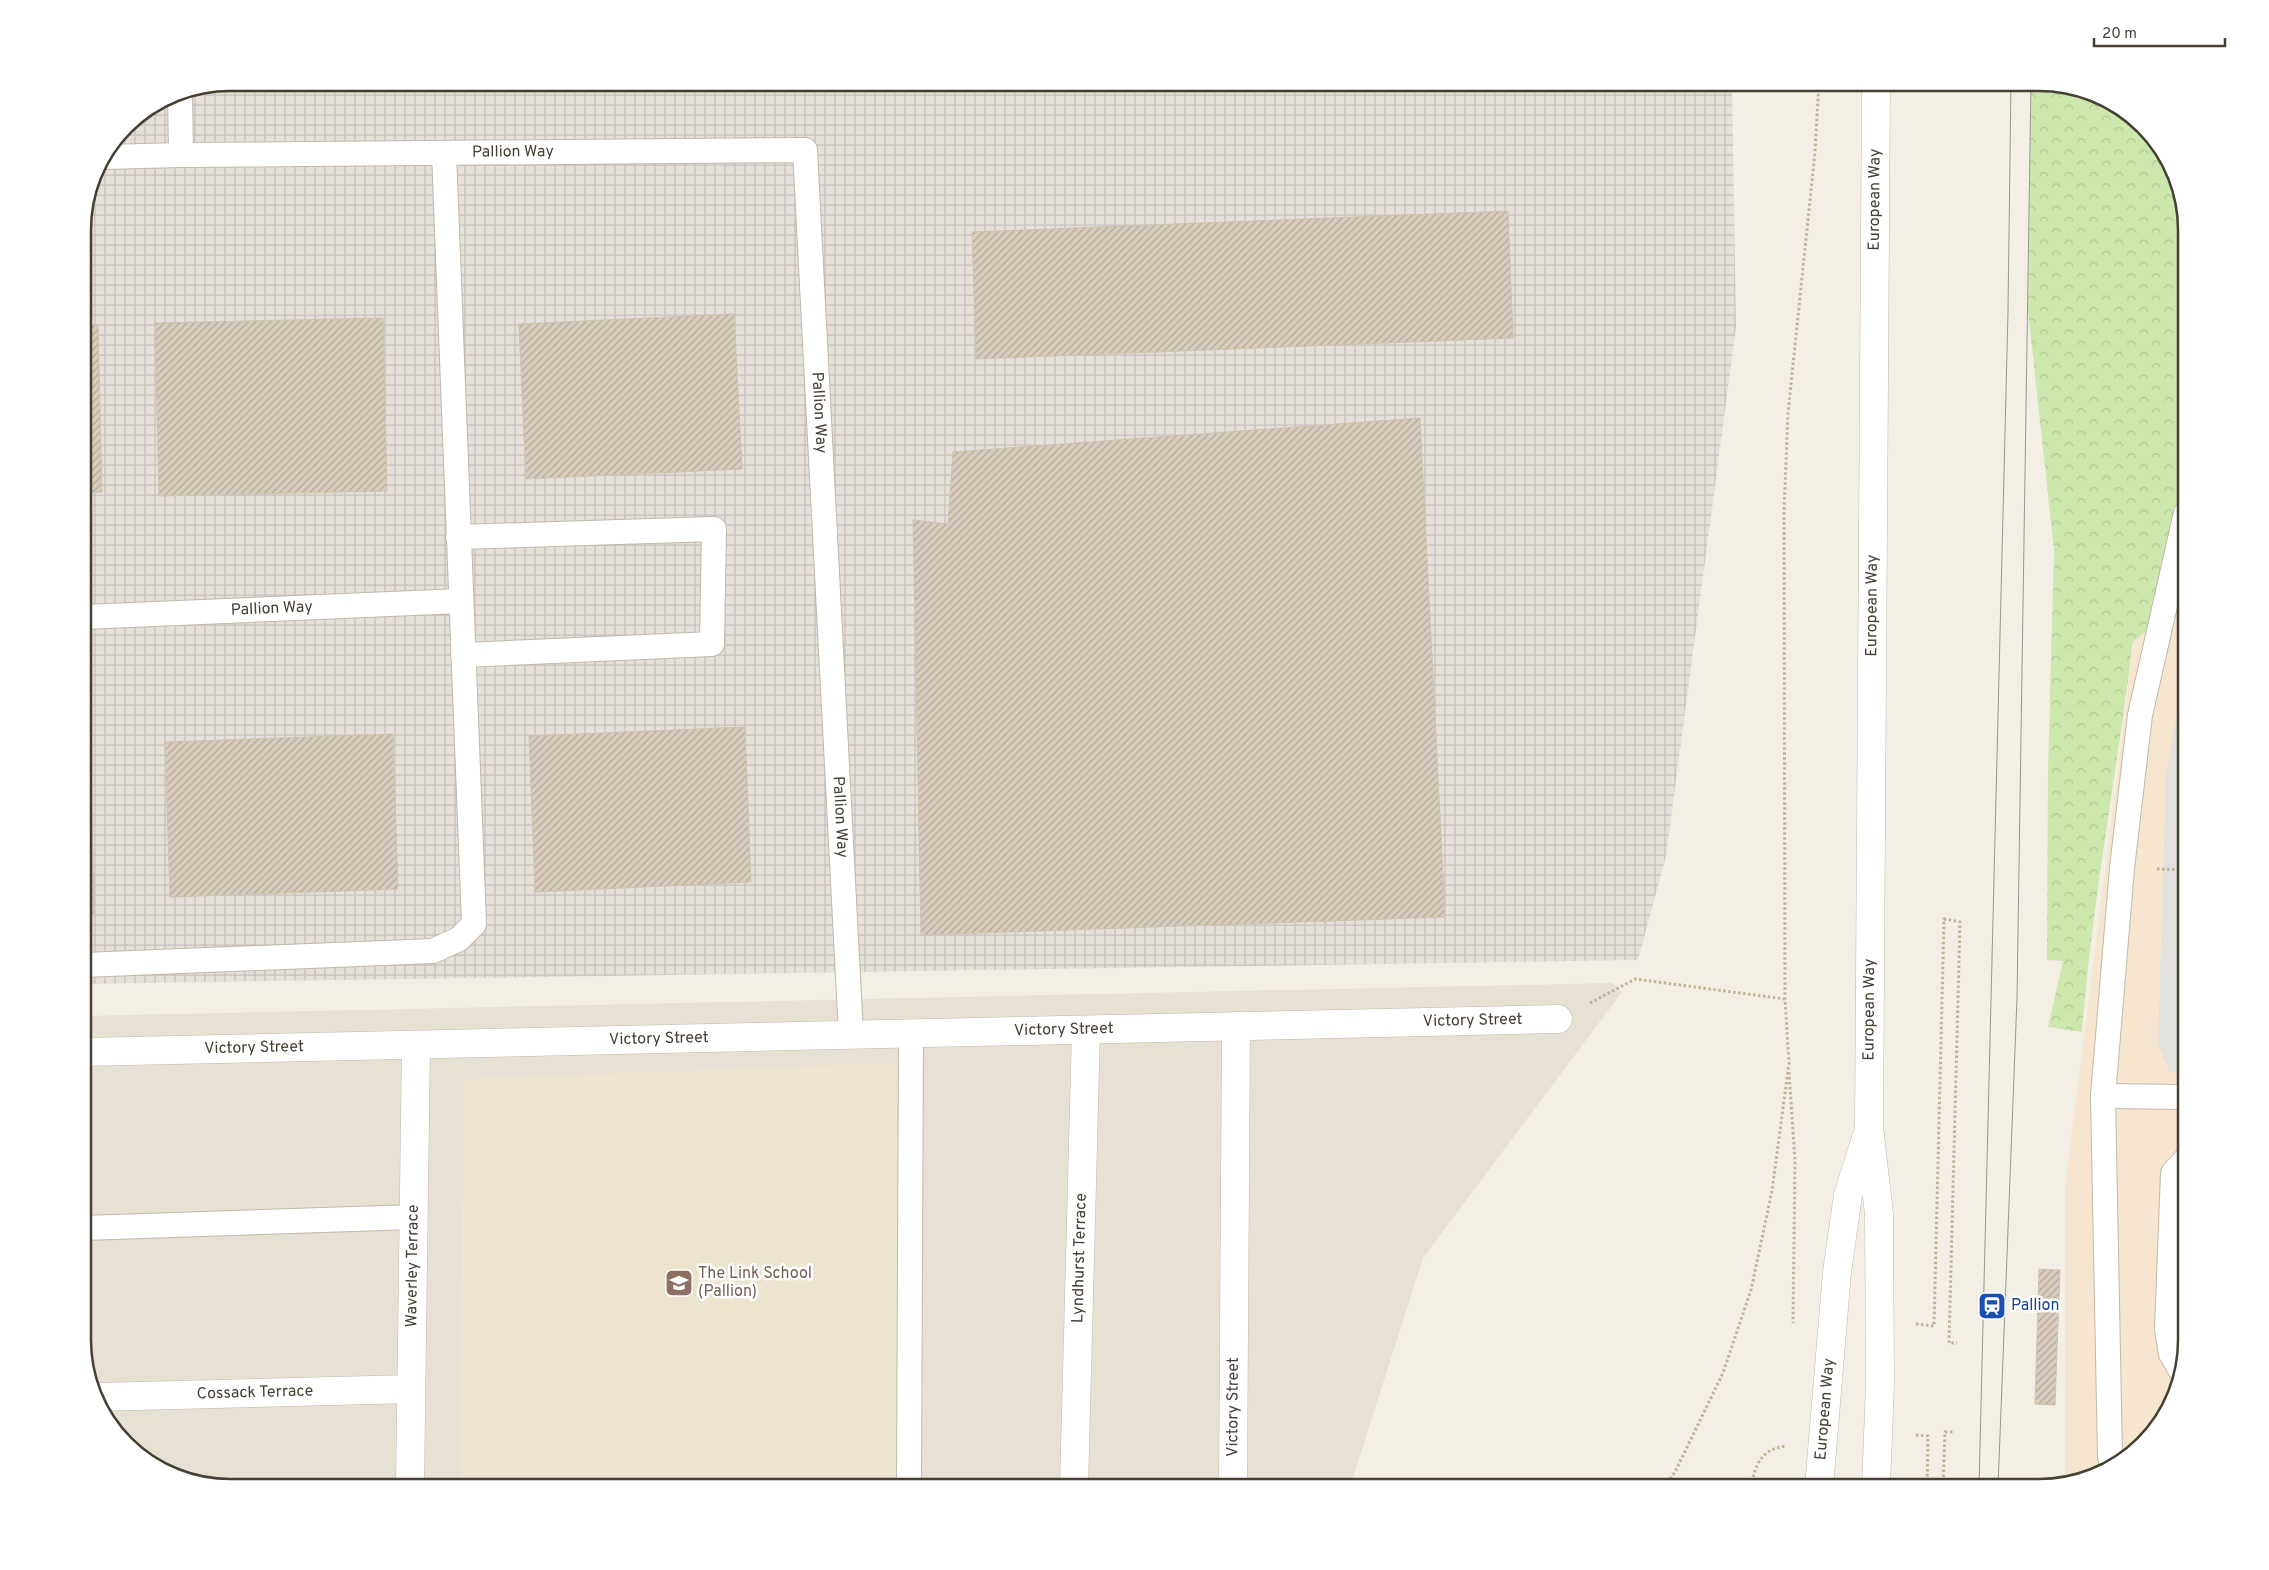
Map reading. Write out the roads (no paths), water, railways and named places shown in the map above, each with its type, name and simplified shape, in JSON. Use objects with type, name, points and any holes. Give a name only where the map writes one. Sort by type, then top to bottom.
[{"type":"street","name":"European Way","points":[[1876,91],[1869,1127],[1879,1214],[1880,1384],[1876,1479]]},
{"type":"street","name":"Victory Street","points":[[92,1052],[1558,1019]]},
{"type":"street","name":"Victory Street","points":[[1233,1479],[1236,1026]]},
{"type":"street","name":"Lyndhurst Terrace","points":[[1074,1479],[1086,1030]]},
{"type":"street","name":"Waverley Terrace","points":[[410,1479],[416,1045]]},
{"type":"street","name":"European Way","points":[[1820,1479],[1837,1272],[1848,1195],[1869,1127]]},
{"type":"street","name":"Cossack Terrace","points":[[104,1397],[411,1389]]},
{"type":"lane","points":[[180,101],[180,155]]},
{"type":"lane","name":"Pallion Way","points":[[112,158],[180,155],[805,150],[851,1035]]},
{"type":"lane","points":[[92,965],[433,951],[459,939],[474,924],[444,153]]},
{"type":"lane","points":[[458,537],[714,529],[712,644],[463,655]]},
{"type":"lane","points":[[2110,1458],[2103,1096],[2122,868],[2140,715],[2178,548]]},
{"type":"lane","name":"Pallion Way","points":[[92,617],[461,601]]},
{"type":"lane","points":[[909,1479],[911,1034]]},
{"type":"lane","points":[[2103,1096],[2178,1097]]},
{"type":"lane","points":[[2176,1362],[2171,1354],[2167,1329],[2173,1173],[2178,1168]]},
{"type":"lane","points":[[92,1228],[414,1217]]},
{"type":"tram line","points":[[1979,1479],[2008,311],[2011,91]]},
{"type":"tram line","points":[[1998,1479],[2017,998],[2031,91]]},
{"type":"place","name":"The Link School (Pallion)","points":[[679,1283]]},
{"type":"place","name":"Pallion","points":[[1992,1306]]}]
